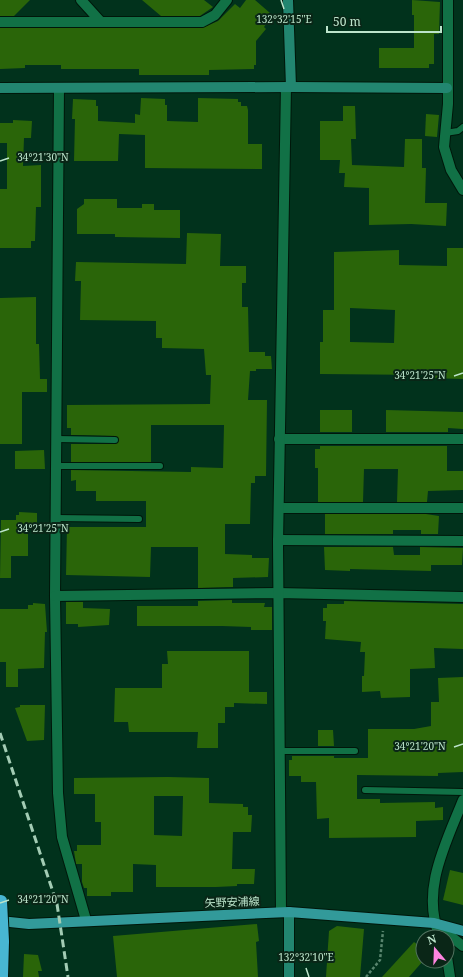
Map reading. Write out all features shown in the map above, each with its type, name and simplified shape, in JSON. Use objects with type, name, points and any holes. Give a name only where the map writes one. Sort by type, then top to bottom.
[{"type":"highway","points":[[1,896],[3,941],[2,977]]},
{"type":"main road","name":"矢野安浦線","points":[[0,921],[29,924],[86,920],[285,912],[434,923],[463,932]]},
{"type":"street","points":[[81,0],[101,22]]},
{"type":"street","points":[[0,22],[202,22],[215,15],[226,0]]},
{"type":"street","points":[[288,0],[288,87],[279,439],[278,593],[279,751],[289,977]]},
{"type":"street","points":[[448,0],[445,133],[446,153],[451,170],[463,190]]},
{"type":"street","points":[[0,88],[447,88]]},
{"type":"street","points":[[59,88],[56,466],[58,793],[62,837],[86,920]]},
{"type":"street","points":[[279,439],[463,439]]},
{"type":"street","points":[[279,508],[463,508]]},
{"type":"street","points":[[278,540],[463,541]]},
{"type":"street","points":[[56,596],[278,593],[463,597]]},
{"type":"street","points":[[437,929],[434,923],[432,897],[438,864],[463,800]]},
{"type":"street","points":[[434,923],[463,946]]},
{"type":"lane","points":[[445,133],[458,131],[463,127]]},
{"type":"lane","points":[[57,439],[115,440]]},
{"type":"lane","points":[[56,466],[160,466]]},
{"type":"lane","points":[[56,518],[140,519]]},
{"type":"lane","points":[[279,751],[355,752]]},
{"type":"lane","points":[[365,790],[463,792]]},
{"type":"path","points":[[366,977],[380,960],[384,919]]},
{"type":"building","points":[[0,0],[30,0],[14,16],[0,16]]},
{"type":"building","points":[[142,0],[204,0],[213,7],[200,16],[161,16]]},
{"type":"building","points":[[246,0],[255,0],[270,13],[268,15],[271,17],[264,27],[266,29],[256,41],[256,65],[254,65],[254,69],[209,70],[209,75],[139,75],[139,69],[61,69],[61,65],[25,65],[25,68],[0,69],[0,28],[202,28],[218,21],[235,4],[240,8]]},
{"type":"building","points":[[412,0],[440,2],[439,34],[434,34],[434,64],[429,64],[429,68],[379,68],[379,48],[414,48],[414,15],[412,15]]},
{"type":"building","points":[[141,98],[165,99],[165,105],[167,105],[167,121],[198,122],[198,98],[238,99],[238,102],[241,102],[241,106],[247,106],[248,110],[248,144],[262,144],[262,169],[145,168],[145,135],[119,134],[118,161],[74,161],[75,119],[72,119],[73,99],[96,100],[96,106],[98,106],[98,121],[135,123],[135,114],[140,115]]},
{"type":"building","points":[[343,106],[355,106],[356,139],[351,139],[352,165],[404,167],[405,139],[422,139],[422,168],[426,168],[425,203],[447,203],[446,226],[411,224],[369,225],[369,188],[344,187],[345,173],[339,173],[340,160],[320,160],[320,121],[343,121]]},
{"type":"building","points":[[426,114],[439,115],[437,137],[425,136]]},
{"type":"building","points":[[13,120],[32,121],[31,138],[24,138],[23,166],[41,165],[41,207],[36,207],[35,241],[31,241],[31,248],[0,248],[0,189],[7,189],[7,143],[0,143],[0,123],[13,123]]},
{"type":"building","points":[[84,199],[117,199],[117,208],[142,208],[142,204],[154,204],[154,210],[180,210],[180,238],[115,237],[115,234],[77,234],[77,209],[84,204]]},
{"type":"building","points":[[187,233],[221,234],[220,266],[246,266],[246,283],[242,283],[242,307],[248,307],[249,352],[265,352],[265,356],[271,356],[272,369],[256,369],[256,371],[250,371],[248,400],[267,400],[266,476],[255,476],[255,483],[251,483],[250,524],[225,524],[225,554],[252,555],[252,558],[269,558],[268,577],[233,578],[233,587],[198,588],[198,547],[151,547],[150,577],[66,575],[67,527],[146,527],[146,501],[96,501],[96,491],[76,491],[76,480],[71,481],[71,470],[191,472],[191,467],[223,468],[224,425],[151,425],[151,462],[71,462],[71,444],[115,444],[119,440],[115,436],[71,435],[71,428],[67,428],[67,405],[210,404],[211,375],[206,375],[204,349],[162,348],[162,338],[156,338],[156,321],[80,320],[81,281],[75,281],[76,262],[186,264]]},
{"type":"building","points":[[447,248],[463,248],[463,379],[427,378],[427,375],[320,374],[320,342],[323,342],[323,310],[334,310],[334,252],[399,250],[399,265],[447,266]],"holes":[[[350,308],[395,310],[394,343],[350,342]]]},
{"type":"building","points":[[36,297],[36,344],[39,344],[40,379],[47,379],[47,392],[22,392],[22,444],[0,444],[0,298]]},
{"type":"building","points":[[320,410],[352,410],[352,432],[320,432]]},
{"type":"building","points":[[386,410],[463,412],[463,429],[448,428],[448,432],[386,432]]},
{"type":"building","points":[[320,446],[447,446],[447,471],[463,471],[463,490],[428,491],[427,502],[397,502],[398,469],[364,469],[363,502],[318,502],[318,468],[315,468],[315,449],[320,449]]},
{"type":"building","points":[[44,450],[45,469],[15,469],[15,451]]},
{"type":"building","points":[[19,512],[37,513],[37,525],[28,526],[28,556],[11,556],[11,578],[0,578],[1,520],[16,520],[16,515],[19,515]]},
{"type":"building","points":[[325,514],[426,514],[439,516],[438,534],[421,534],[421,530],[393,530],[393,534],[325,534]]},
{"type":"building","points":[[324,547],[393,547],[394,555],[420,555],[420,547],[463,548],[462,565],[431,565],[431,571],[350,569],[350,571],[325,570]]},
{"type":"building","points":[[232,600],[232,603],[265,603],[264,607],[272,607],[272,630],[251,630],[251,627],[222,626],[137,626],[137,606],[198,606],[198,601]]},
{"type":"building","points":[[344,601],[463,604],[463,649],[434,648],[435,668],[410,669],[410,697],[381,698],[380,691],[362,692],[365,652],[360,652],[361,642],[325,639],[326,621],[323,621],[323,608],[327,608],[327,604],[344,604]]},
{"type":"building","points":[[66,602],[83,602],[83,608],[110,609],[109,625],[78,627],[78,624],[66,624]]},
{"type":"building","points":[[33,603],[45,604],[47,632],[45,632],[44,668],[18,669],[18,687],[6,687],[6,662],[0,662],[0,609],[28,609],[28,605],[33,605]]},
{"type":"building","points":[[167,651],[249,651],[249,692],[267,692],[267,704],[234,703],[234,707],[225,707],[225,723],[218,723],[218,748],[197,748],[198,732],[129,732],[128,722],[114,722],[115,688],[162,688],[162,664],[168,664]]},
{"type":"building","points":[[463,677],[463,772],[438,773],[438,776],[357,775],[357,799],[380,799],[380,803],[435,802],[435,808],[443,807],[443,820],[416,821],[416,837],[329,838],[329,818],[317,819],[316,782],[301,782],[301,776],[289,776],[289,760],[292,760],[292,756],[368,758],[368,729],[414,729],[431,726],[431,702],[439,702],[438,678]]},
{"type":"building","points":[[20,705],[45,705],[44,740],[27,741],[15,708],[20,707]]},
{"type":"building","points":[[318,730],[333,730],[334,746],[318,746]]},
{"type":"building","points":[[74,778],[209,778],[209,803],[243,804],[243,807],[248,807],[248,815],[252,815],[251,832],[233,832],[232,869],[255,869],[254,884],[237,884],[237,886],[216,887],[156,887],[156,865],[133,864],[133,892],[111,892],[111,896],[87,896],[87,888],[84,888],[82,882],[82,864],[76,864],[74,851],[77,851],[77,845],[101,845],[101,822],[95,822],[95,794],[74,794]],"holes":[[[154,796],[183,796],[182,836],[154,835]]]},
{"type":"building","points":[[450,870],[463,873],[463,905],[443,900]]},
{"type":"building","points":[[257,924],[259,941],[256,942],[258,977],[117,977],[113,936]]},
{"type":"building","points":[[337,926],[364,929],[360,977],[326,977],[329,931]]},
{"type":"building","points":[[414,942],[415,943],[416,969],[409,977],[382,977]]},
{"type":"building","points":[[24,954],[38,955],[42,971],[38,971],[39,977],[23,977]]},
{"type":"railway","points":[[0,733],[57,904],[68,977]]}]
